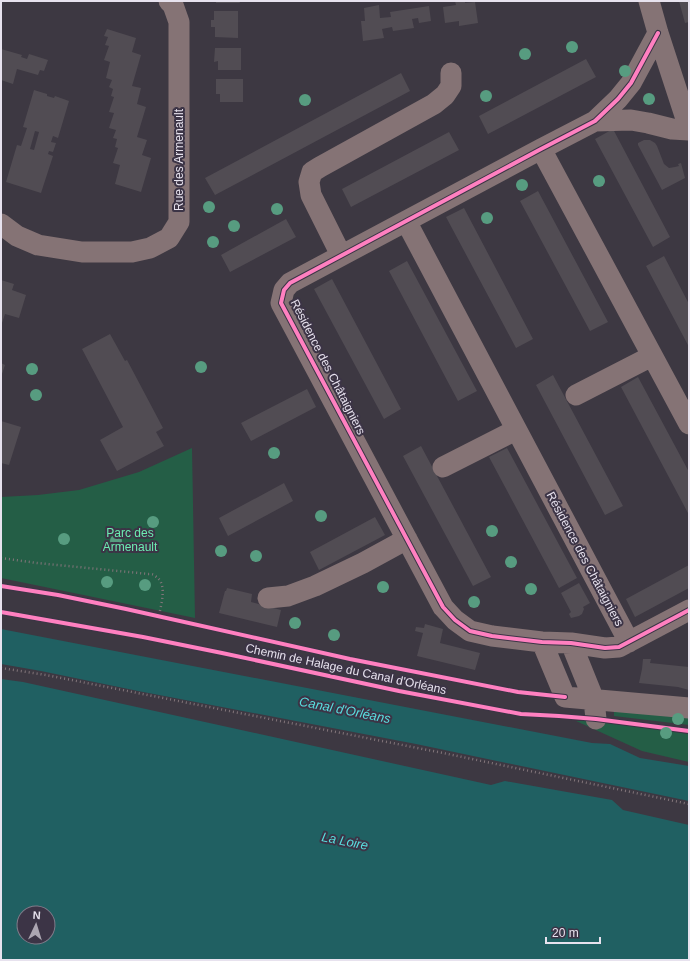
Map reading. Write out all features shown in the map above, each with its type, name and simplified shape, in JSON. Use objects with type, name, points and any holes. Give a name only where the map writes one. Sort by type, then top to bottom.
[{"type":"street","name":"Rue des Armenault","points":[[1,224],[17,236],[38,245],[82,252],[132,252],[150,248],[169,238],[179,222],[179,22],[173,6],[169,1]]},
{"type":"street","points":[[596,121],[631,120],[672,129],[689,129],[649,1]]},
{"type":"street","name":"Résidence des Châtaigniers","points":[[658,33],[632,82],[618,99],[596,121],[290,283],[284,290],[281,303],[443,606],[455,620],[470,631],[492,636],[542,642],[571,643],[605,648],[619,647],[689,610]]},
{"type":"street","points":[[341,255],[311,195],[309,182],[312,172],[320,166],[434,104],[445,95],[451,86],[451,73]]},
{"type":"street","points":[[541,149],[689,424]]},
{"type":"street","name":"Résidence des Châtaigniers","points":[[406,221],[629,642]]},
{"type":"street","points":[[576,395],[652,356]]},
{"type":"street","points":[[443,467],[516,430]]},
{"type":"street","points":[[268,598],[288,596],[315,586],[363,563],[407,539]]},
{"type":"street","points":[[542,642],[565,697],[595,709],[689,708]]},
{"type":"street","points":[[571,643],[595,709]]},
{"type":"path","points":[[1,558],[156,576],[161,583],[163,591],[159,616]]},
{"type":"path","points":[[1,668],[443,753],[689,804]]},
{"type":"green space","name":"Parc des Armenault","points":[[192,448],[195,618],[1,578],[1,497],[38,495],[79,490],[139,472]]},
{"type":"green space","points":[[614,709],[689,716],[689,725],[614,716]]},
{"type":"green space","points":[[576,721],[595,721],[689,734],[689,762],[642,751]]},
{"type":"water","name":"Canal d'Orléans","points":[[1,629],[592,743],[610,744],[640,758],[689,766],[689,801],[416,744],[1,664]]},
{"type":"water","name":"La Loire","points":[[1,679],[23,682],[491,785],[505,781],[612,800],[623,810],[689,825],[689,960],[1,960]]},
{"type":"building","points":[[216,1],[239,1],[240,3],[216,3]]},
{"type":"building","points":[[455,1],[465,1],[465,3],[475,2],[478,23],[459,26],[459,21],[445,23],[443,7],[456,5]]},
{"type":"building","points":[[679,1],[689,1],[689,22],[685,23]]},
{"type":"building","points":[[379,5],[380,18],[391,17],[390,12],[429,6],[431,21],[419,23],[418,18],[412,19],[414,28],[393,31],[392,27],[382,29],[384,38],[363,41],[361,21],[365,21],[364,8]]},
{"type":"building","points":[[214,11],[238,11],[238,38],[215,37],[215,27],[211,27],[211,20],[214,20]]},
{"type":"building","points":[[107,29],[136,38],[132,52],[141,55],[132,86],[141,88],[137,104],[146,107],[137,137],[147,140],[142,155],[151,158],[141,192],[115,184],[120,165],[113,163],[118,148],[115,147],[117,139],[113,138],[116,130],[109,128],[114,113],[109,112],[114,97],[111,96],[113,89],[109,87],[112,80],[106,78],[110,62],[104,60],[109,46],[105,45],[108,37],[104,36]]},
{"type":"building","points":[[215,48],[241,48],[241,70],[218,70],[218,61],[214,62]]},
{"type":"building","points":[[1,49],[22,55],[21,57],[27,59],[29,54],[48,60],[44,71],[40,70],[38,75],[17,69],[13,84],[1,80]]},
{"type":"building","points":[[586,59],[596,77],[488,134],[479,116]]},
{"type":"building","points":[[401,73],[410,91],[215,195],[205,178]]},
{"type":"building","points":[[216,79],[243,79],[243,102],[220,102],[220,94],[216,94]]},
{"type":"building","points":[[34,90],[47,94],[47,96],[54,98],[55,96],[69,101],[58,138],[53,136],[51,142],[56,143],[53,152],[49,151],[48,154],[53,156],[41,193],[6,182],[17,145],[21,146],[27,128],[23,127]],"holes":[[[35,131],[39,132],[34,150],[30,149]]]},
{"type":"building","points":[[613,129],[670,237],[653,247],[595,139]]},
{"type":"building","points":[[449,132],[459,150],[351,207],[342,189]]},
{"type":"building","points":[[644,140],[650,140],[655,143],[664,164],[669,168],[679,166],[678,164],[681,163],[685,178],[662,190],[638,145],[638,143]]},
{"type":"building","points":[[538,191],[608,322],[590,331],[520,201]]},
{"type":"building","points":[[464,208],[533,339],[516,348],[446,217]]},
{"type":"building","points":[[286,219],[296,237],[230,272],[221,255]]},
{"type":"building","points":[[664,256],[689,304],[689,347],[646,266]]},
{"type":"building","points":[[407,261],[477,391],[458,401],[389,271]]},
{"type":"building","points":[[332,279],[401,409],[384,419],[314,289]]},
{"type":"building","points":[[1,280],[14,284],[12,290],[26,295],[19,318],[5,314],[1,326]]},
{"type":"building","points":[[110,334],[125,361],[127,360],[163,428],[156,432],[164,446],[117,471],[100,440],[123,427],[82,349]]},
{"type":"building","points":[[1,363],[5,365],[1,377]]},
{"type":"building","points":[[553,375],[623,506],[605,515],[536,385]]},
{"type":"building","points":[[638,377],[689,472],[689,515],[621,387]]},
{"type":"building","points":[[307,389],[316,407],[251,441],[241,423]]},
{"type":"building","points":[[1,421],[21,427],[9,465],[1,463]]},
{"type":"building","points":[[421,446],[491,577],[473,586],[403,456]]},
{"type":"building","points":[[507,448],[577,578],[559,588],[489,457]]},
{"type":"building","points":[[284,483],[293,501],[228,536],[219,518]]},
{"type":"building","points":[[375,517],[385,535],[319,570],[310,552]]},
{"type":"building","points":[[689,565],[689,588],[635,617],[626,599]]},
{"type":"building","points":[[579,583],[590,603],[583,607],[584,609],[582,614],[571,618],[569,614],[571,612],[561,593]]},
{"type":"building","points":[[227,588],[252,594],[251,602],[281,610],[277,627],[219,613]]},
{"type":"building","points":[[425,624],[443,629],[440,643],[480,653],[475,670],[417,656],[423,633],[415,631],[416,627],[424,628]]},
{"type":"building","points":[[643,659],[651,659],[650,663],[689,667],[689,690],[678,687],[639,683]]},
{"type":"cycle path","points":[[658,33],[631,83],[618,99],[595,121],[290,283],[284,290],[281,303],[443,607],[455,620],[470,631],[492,636],[542,642],[571,643],[605,648],[619,647],[689,610]]},
{"type":"cycle path","name":"Chemin de Halage du Canal d'Orléans","points":[[1,586],[58,595],[126,609],[350,659],[518,692],[565,697]]},
{"type":"cycle path","name":"Chemin de Halage du Canal d'Orléans","points":[[1,612],[143,637],[399,691],[521,714],[596,719],[689,731]]}]
